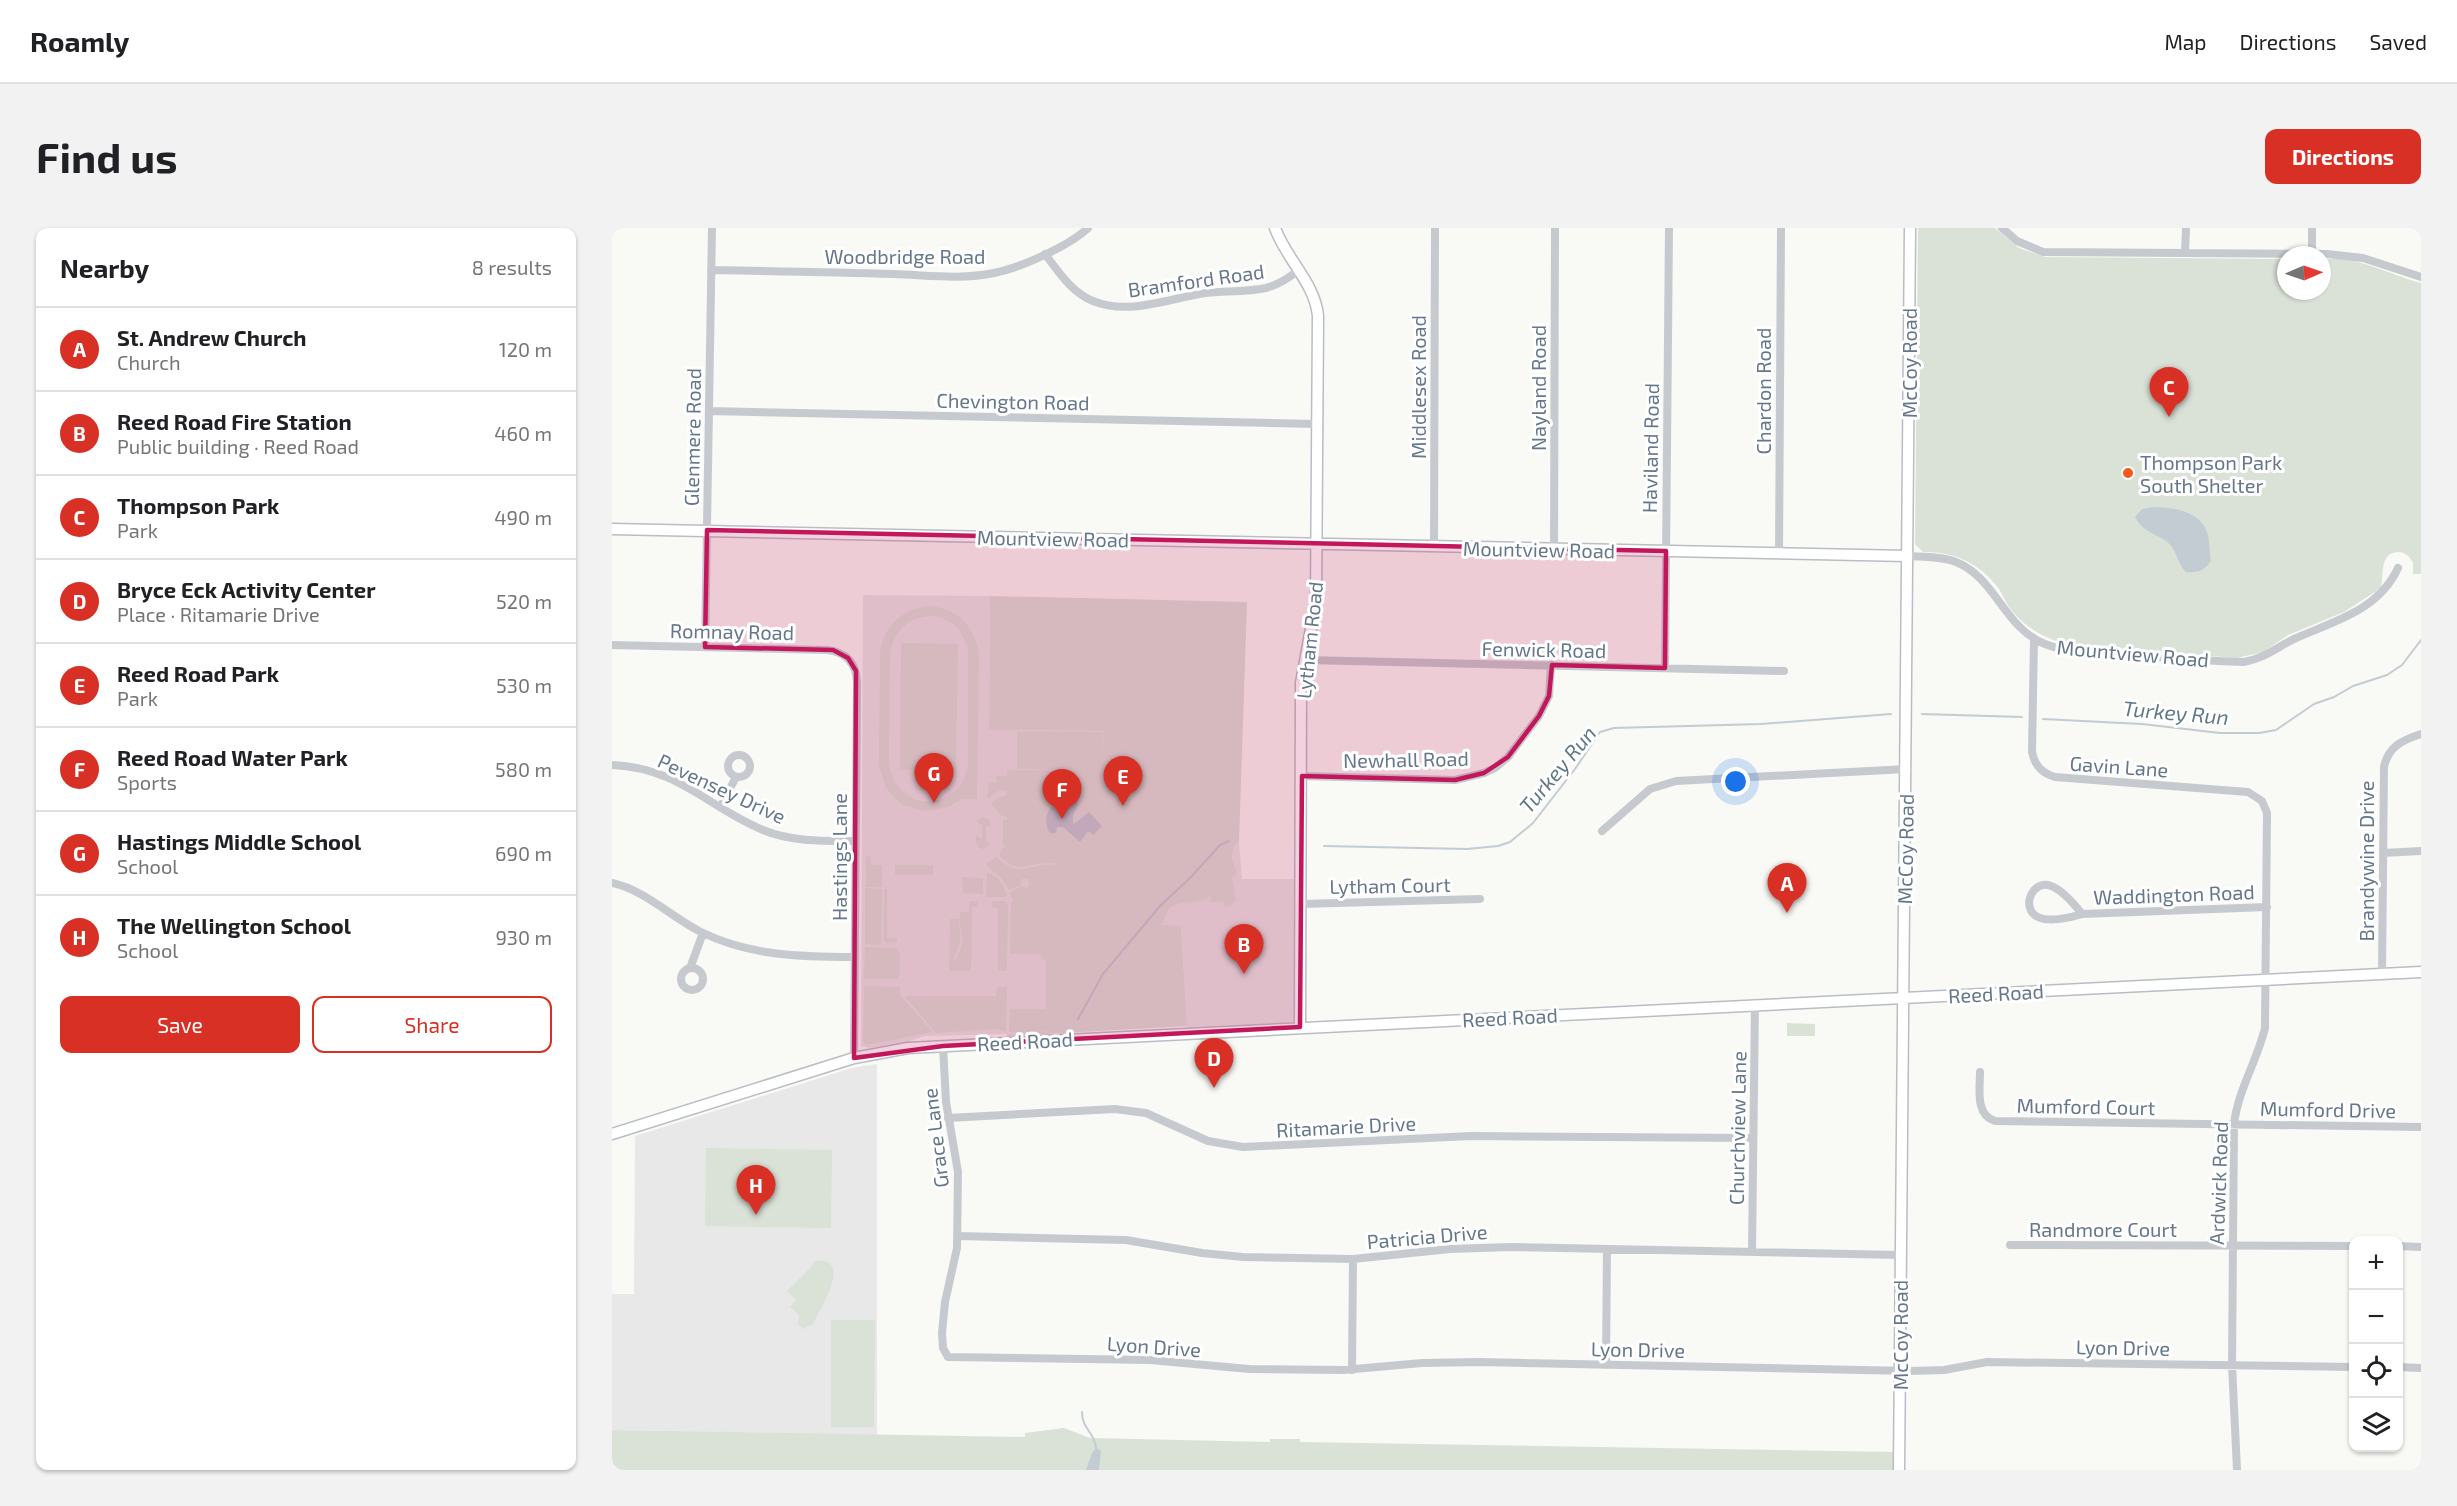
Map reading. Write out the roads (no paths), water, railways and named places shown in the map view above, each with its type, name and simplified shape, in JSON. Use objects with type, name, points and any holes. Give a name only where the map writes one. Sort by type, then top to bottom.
[{"type":"main road","name":"Lytham Road","points":[[1275,228],[1286,253],[1317,303],[1316,601],[1301,682],[1300,1027]]},
{"type":"main road","name":"McCoy Road","points":[[1899,1470],[1910,228]]},
{"type":"main road","name":"Mountview Road","points":[[612,529],[1907,556]]},
{"type":"main road","name":"Reed Road","points":[[612,1134],[854,1058],[908,1048],[2421,972]]},
{"type":"street","name":"Glenmere Road","points":[[705,647],[712,228]]},
{"type":"street","name":"Woodbridge Road","points":[[711,270],[971,276],[993,274],[1045,254],[1082,234],[1088,228]]},
{"type":"street","name":"Middlesex Road","points":[[1434,546],[1435,228]]},
{"type":"street","name":"Nayland Road","points":[[1554,549],[1555,228]]},
{"type":"street","name":"Haviland Road","points":[[1665,668],[1669,228]]},
{"type":"street","name":"Chardon Road","points":[[1779,554],[1781,228]]},
{"type":"street","points":[[2002,228],[2017,242],[2043,252],[2277,254]]},
{"type":"street","points":[[2185,253],[2186,228]]},
{"type":"street","points":[[2312,228],[2312,246]]},
{"type":"street","name":"Bramford Road","points":[[1045,254],[1063,278],[1081,294],[1103,304],[1123,308],[1205,293],[1267,288],[1298,271]]},
{"type":"street","points":[[2331,255],[2363,258],[2421,277]]},
{"type":"street","name":"Chevington Road","points":[[709,411],[1316,424]]},
{"type":"street","name":"Mountview Road","points":[[1907,556],[1957,562],[1976,574],[2011,619],[2034,639],[2046,645],[2083,652],[2244,662],[2266,656],[2293,640],[2352,614],[2375,599],[2388,587],[2398,568]]},
{"type":"street","name":"Gavin Lane","points":[[2034,639],[2032,752],[2036,763],[2045,774],[2055,777],[2230,790],[2248,792],[2257,796]]},
{"type":"street","name":"Romnay Road","points":[[612,645],[827,650],[838,652],[848,658]]},
{"type":"street","name":"Hastings Lane","points":[[848,658],[854,666],[856,677],[854,1058]]},
{"type":"street","name":"Fenwick Road","points":[[1304,660],[1784,670]]},
{"type":"street","name":"Newhall Road","points":[[1302,776],[1455,780],[1484,774],[1496,768],[1508,757],[1539,716],[1548,696],[1551,665]]},
{"type":"street","name":"Brandywine Drive","points":[[2382,973],[2385,760],[2395,746],[2403,740],[2421,734]]},
{"type":"street","name":"Pevensey Drive","points":[[612,765],[668,776],[747,822],[780,835],[808,840],[855,841]]},
{"type":"street","points":[[1602,831],[1650,789],[1676,781],[1907,769]]},
{"type":"street","points":[[721,806],[736,777]]},
{"type":"street","name":"Ardwick Road","points":[[2237,1470],[2232,1365],[2234,1124],[2242,1090],[2260,1048],[2265,1028],[2267,979],[2268,820],[2265,807],[2257,796]]},
{"type":"street","points":[[2384,853],[2421,851]]},
{"type":"street","points":[[612,883],[637,892],[703,933],[734,945],[794,957],[855,957]]},
{"type":"street","name":"Waddington Road","points":[[2082,914],[2076,906],[2051,886],[2041,886],[2031,893],[2029,906],[2035,915],[2046,919],[2082,914],[2267,907]]},
{"type":"street","name":"Lytham Court","points":[[1301,904],[1480,899]]},
{"type":"street","points":[[690,968],[703,933]]},
{"type":"street","name":"Churchview Lane","points":[[1752,1251],[1755,1004]]},
{"type":"street","name":"Grace Lane","points":[[942,1333],[945,1302],[958,1236],[958,1172],[948,1118],[943,1046]]},
{"type":"street","name":"Mumford Court","points":[[1980,1072],[1982,1112],[1989,1120],[2234,1124]]},
{"type":"street","name":"Ritamarie Drive","points":[[948,1118],[1115,1109],[1146,1113],[1209,1141],[1243,1147],[1470,1136],[1753,1138]]},
{"type":"street","name":"Mumford Drive","points":[[2234,1124],[2421,1127]]},
{"type":"street","name":"Patricia Drive","points":[[958,1236],[1126,1240],[1223,1256],[1353,1259],[1475,1248],[1900,1255]]},
{"type":"street","name":"Randmore Court","points":[[2010,1245],[2349,1246]]},
{"type":"street","points":[[2403,1246],[2421,1246]]},
{"type":"street","points":[[1606,1249],[1606,1365]]},
{"type":"street","points":[[1352,1370],[1353,1259]]},
{"type":"street","name":"Lyon Drive","points":[[942,1333],[945,1354],[951,1357],[1150,1360],[1249,1369],[1352,1370],[1422,1363],[1899,1370],[1944,1370],[1987,1362],[2349,1367]]},
{"type":"street","points":[[2403,1368],[2421,1368]]},
{"type":"waterway","name":"Turkey Run","points":[[2043,719],[2142,724],[2220,733],[2259,733],[2276,730],[2314,704],[2334,697],[2353,686],[2387,675],[2402,665],[2421,640]]},
{"type":"waterway","name":"Turkey Run","points":[[1324,846],[1467,849],[1498,846],[1510,842],[1533,823],[1575,769],[1600,732],[1614,728],[1761,724],[1891,714]]},
{"type":"waterway","name":"Turkey Run","points":[[1922,714],[2022,717]]},
{"type":"waterway","name":"Turkey Run","points":[[1078,1019],[1103,974],[1160,906],[1220,845],[1229,841]]},
{"type":"waterway","name":"Turkey Run","points":[[1082,1412],[1084,1423],[1096,1448]]},
{"type":"place","name":"Thompson Park","points":[[2169,417]]},
{"type":"place","name":"Thompson Park South Shelter","points":[[2128,473]]},
{"type":"place","name":"Hastings Middle School","points":[[934,803]]},
{"type":"place","name":"Reed Road Park","points":[[1123,806]]},
{"type":"place","name":"Reed Road Water Park","points":[[1062,819]]},
{"type":"place","name":"St. Andrew Church","points":[[1787,913]]},
{"type":"place","name":"Reed Road Fire Station","points":[[1244,974]]},
{"type":"place","name":"Bryce Eck Activity Center","points":[[1214,1088]]},
{"type":"place","name":"The Wellington School","points":[[756,1215]]}]
